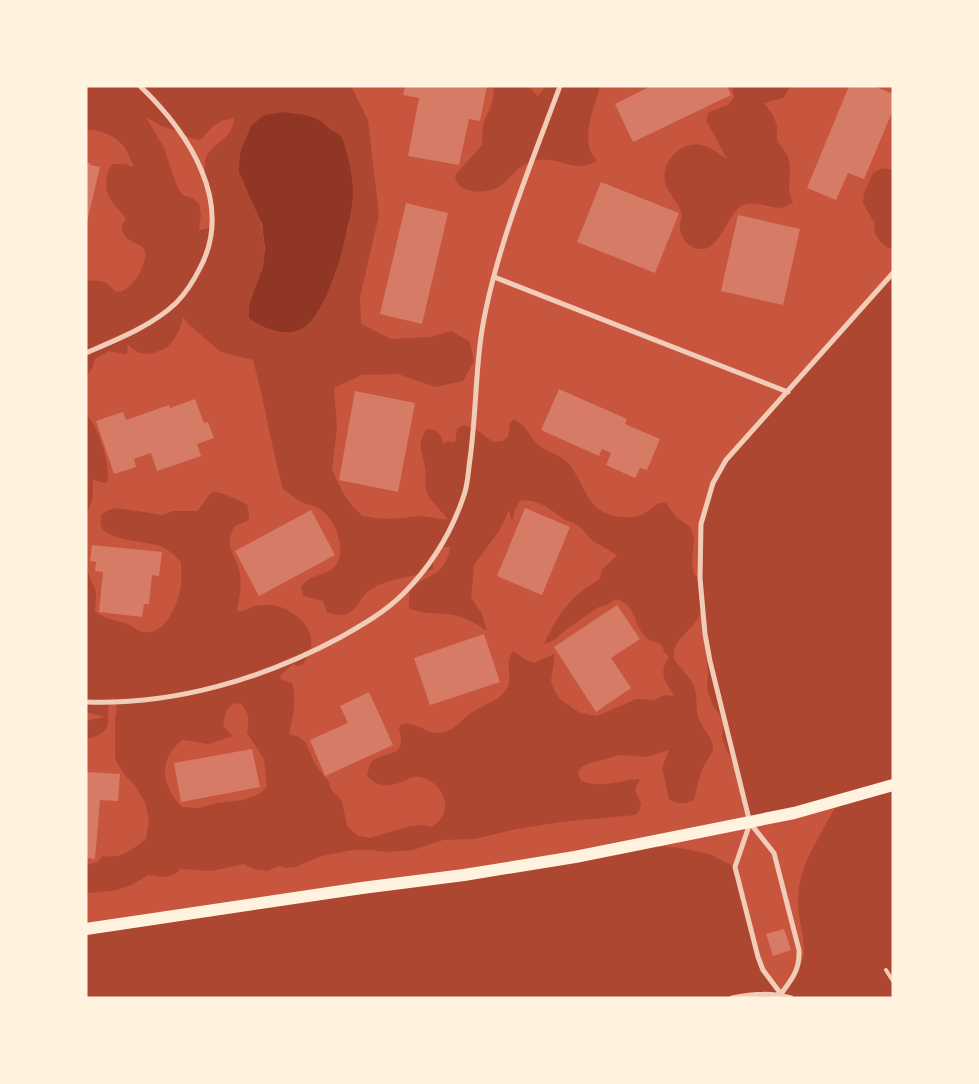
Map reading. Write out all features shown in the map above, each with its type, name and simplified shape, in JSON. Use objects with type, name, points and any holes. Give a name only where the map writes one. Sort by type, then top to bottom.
[{"type":"main road","points":[[86,929],[362,888],[464,875],[575,857],[750,823],[893,786]]},
{"type":"street","points":[[86,353],[155,319],[177,302],[194,279],[205,259],[211,241],[213,214],[209,190],[195,155],[179,131],[140,86]]},
{"type":"street","points":[[86,702],[119,703],[207,690],[260,674],[315,651],[361,626],[401,596],[434,559],[453,524],[464,495],[475,419],[482,334],[494,277],[511,219],[560,86]]},
{"type":"street","points":[[781,994],[800,962],[800,950],[774,853],[750,823],[707,643],[700,578],[700,531],[709,493],[718,472],[726,460],[893,273]]},
{"type":"street","points":[[494,277],[788,392]]},
{"type":"street","points":[[750,823],[735,867],[758,957],[763,970],[781,994]]},
{"type":"street","points":[[732,998],[749,994],[781,994],[792,998]]},
{"type":"lane","points":[[886,970],[893,981]]},
{"type":"shaded area","points":[[86,86],[351,86],[368,120],[379,215],[360,297],[361,324],[391,339],[430,337],[451,331],[470,342],[474,361],[463,381],[435,387],[398,374],[362,375],[334,388],[337,428],[332,470],[344,495],[363,516],[391,519],[421,516],[448,520],[428,495],[425,484],[421,444],[427,429],[438,433],[444,444],[448,441],[455,442],[457,429],[463,425],[474,428],[493,442],[503,441],[508,437],[510,423],[514,419],[523,425],[541,447],[567,462],[593,504],[600,510],[621,517],[631,517],[644,514],[657,504],[666,503],[676,517],[690,527],[694,537],[692,563],[694,574],[699,578],[701,524],[718,472],[893,273],[893,998],[791,998],[781,994],[732,998],[86,998],[86,929],[633,846],[675,847],[709,854],[735,867],[760,965],[780,994],[802,963],[804,945],[798,901],[801,875],[811,852],[836,807],[750,823],[740,781],[722,737],[723,724],[719,713],[713,706],[707,689],[708,673],[701,610],[696,622],[681,638],[674,651],[675,660],[694,686],[699,719],[713,747],[701,773],[694,800],[681,803],[669,799],[662,768],[669,750],[646,757],[620,755],[590,763],[581,767],[578,773],[581,781],[597,784],[640,779],[635,790],[641,803],[639,812],[635,815],[561,822],[516,829],[475,839],[443,840],[413,850],[386,852],[353,850],[321,856],[296,867],[287,868],[279,866],[268,871],[253,869],[244,864],[212,871],[181,869],[173,875],[163,877],[148,875],[133,884],[119,889],[86,893],[86,865],[98,862],[103,856],[121,855],[136,847],[146,839],[149,820],[145,802],[115,759],[115,718],[117,708],[113,697],[109,704],[108,722],[104,732],[86,739],[86,721],[105,717],[86,712],[86,568],[96,592],[95,611],[107,618],[130,625],[140,631],[149,632],[163,625],[177,602],[181,583],[181,562],[169,551],[160,546],[119,538],[105,531],[101,526],[101,515],[108,510],[117,508],[163,515],[173,511],[197,511],[213,492],[221,493],[247,504],[249,518],[235,526],[230,540],[230,546],[241,580],[237,611],[245,611],[257,606],[276,606],[287,610],[299,618],[309,630],[311,643],[307,658],[302,665],[297,666],[293,664],[279,677],[292,683],[294,708],[289,734],[299,737],[306,743],[315,764],[329,782],[331,789],[342,801],[347,826],[358,836],[370,838],[410,826],[422,825],[431,827],[440,820],[445,809],[444,797],[441,791],[426,778],[413,777],[393,785],[379,784],[367,776],[370,764],[380,757],[397,751],[400,746],[399,729],[401,725],[411,724],[432,732],[444,732],[505,692],[509,684],[509,661],[513,651],[534,663],[554,654],[551,681],[554,690],[561,700],[580,713],[597,716],[636,699],[654,700],[664,695],[674,696],[663,673],[669,657],[661,644],[646,637],[638,626],[631,609],[622,601],[615,599],[609,604],[599,607],[553,641],[544,644],[566,607],[581,592],[599,580],[602,570],[617,555],[593,541],[574,523],[565,520],[546,506],[532,501],[520,500],[515,509],[512,522],[509,510],[499,531],[474,565],[471,598],[481,612],[487,631],[473,622],[458,616],[423,612],[409,608],[409,596],[412,589],[443,567],[450,547],[436,550],[433,558],[433,569],[376,586],[362,597],[352,611],[344,615],[327,612],[323,601],[303,596],[301,587],[305,582],[328,572],[336,565],[339,559],[340,543],[335,527],[325,513],[318,508],[299,501],[283,489],[253,360],[221,352],[187,323],[183,317],[176,336],[168,346],[147,354],[136,351],[128,344],[127,354],[109,351],[95,359],[92,369],[86,376],[86,281],[107,283],[115,291],[126,289],[141,271],[145,251],[138,244],[129,240],[122,231],[122,226],[126,219],[112,202],[107,190],[107,176],[113,164],[125,164],[134,167],[129,155],[122,144],[113,137],[102,132],[86,130]],"holes":[[[146,117],[161,126],[179,131],[197,140],[202,139],[212,127],[221,121],[234,118],[230,132],[212,148],[206,158],[205,171],[212,206],[210,228],[199,230],[201,214],[199,204],[194,199],[183,195],[178,189],[164,148]],[[315,118],[340,135],[346,148],[349,227],[335,274],[316,315],[249,305],[260,277],[264,253],[262,228],[253,200]],[[234,703],[241,704],[246,711],[248,721],[247,733],[264,759],[267,787],[261,793],[244,800],[217,803],[199,808],[182,807],[166,781],[165,767],[167,759],[182,740],[209,744],[233,736],[223,726],[226,711]]]},
{"type":"shaded area","points":[[492,86],[528,86],[538,96],[546,86],[600,86],[588,131],[590,149],[597,161],[588,165],[576,166],[543,159],[537,160],[525,164],[505,183],[490,190],[479,192],[464,189],[457,183],[456,176],[482,145],[483,124],[492,103],[494,92]]},
{"type":"shaded area","points":[[732,86],[791,86],[783,98],[764,103],[773,115],[777,126],[777,140],[788,156],[790,166],[789,192],[793,203],[779,208],[755,204],[741,206],[736,210],[713,244],[708,248],[697,249],[686,242],[680,231],[681,211],[666,186],[666,167],[674,154],[686,146],[693,145],[708,147],[727,159],[706,120],[709,112],[728,105],[734,97]]},
{"type":"shaded area","points":[[285,112],[315,118],[340,135],[347,155],[353,189],[348,226],[330,287],[313,319],[303,328],[290,332],[268,328],[249,318],[249,305],[263,267],[265,248],[262,224],[239,172],[240,153],[251,126],[264,115]]},
{"type":"shaded area","points":[[882,168],[893,170],[893,249],[888,248],[880,241],[874,232],[875,224],[863,203],[864,193],[873,173]]},
{"type":"shaded area","points":[[86,415],[95,427],[103,447],[108,476],[107,482],[103,483],[93,479],[92,501],[86,512]]},
{"type":"building","points":[[405,86],[487,86],[480,121],[469,119],[459,165],[408,156],[419,98],[403,95]]},
{"type":"building","points":[[651,86],[727,86],[731,95],[633,142],[615,104]]},
{"type":"building","points":[[849,86],[874,86],[893,94],[893,110],[864,179],[848,173],[836,200],[807,188]]},
{"type":"building","points":[[86,162],[100,167],[87,222]]},
{"type":"building","points":[[601,182],[679,213],[655,273],[577,242]]},
{"type":"building","points":[[406,203],[448,213],[422,324],[380,314]]},
{"type":"building","points":[[738,215],[800,229],[783,305],[721,291]]},
{"type":"building","points":[[559,389],[627,419],[625,424],[660,439],[647,470],[640,468],[635,478],[606,465],[611,453],[602,449],[599,456],[541,430]]},
{"type":"building","points":[[355,391],[415,403],[398,492],[339,480]]},
{"type":"building","points":[[195,399],[204,423],[208,422],[214,438],[197,444],[201,456],[157,471],[151,453],[134,459],[136,467],[114,474],[96,421],[123,412],[126,420],[169,405],[170,408]]},
{"type":"building","points":[[525,508],[570,527],[542,595],[497,576]]},
{"type":"building","points":[[311,510],[335,555],[259,596],[235,551]]},
{"type":"building","points":[[92,545],[162,552],[159,576],[152,575],[149,604],[144,604],[142,617],[99,612],[103,572],[95,571],[96,562],[90,561]]},
{"type":"building","points":[[617,605],[640,639],[611,658],[631,688],[596,712],[554,647]]},
{"type":"building","points":[[484,634],[500,682],[430,705],[414,658]]},
{"type":"building","points":[[369,692],[393,745],[325,776],[310,740],[348,723],[340,706]]},
{"type":"building","points":[[252,749],[260,787],[181,802],[174,763]]},
{"type":"building","points":[[86,772],[120,774],[118,801],[100,800],[95,859],[86,858]]},
{"type":"building","points":[[784,929],[791,950],[773,956],[766,934]]}]
